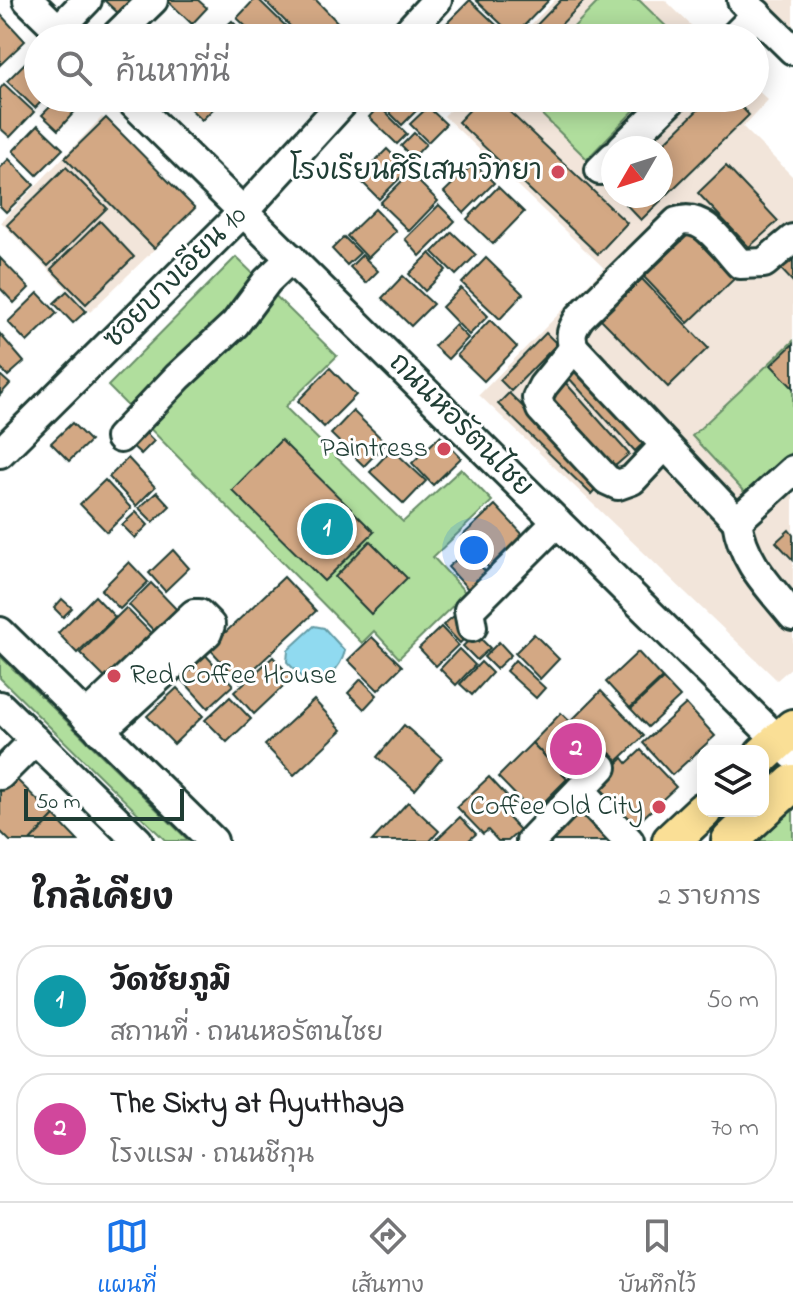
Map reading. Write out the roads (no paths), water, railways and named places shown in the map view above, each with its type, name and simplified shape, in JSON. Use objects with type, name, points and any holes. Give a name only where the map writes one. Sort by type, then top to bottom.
[{"type":"main road","points":[[769,805],[793,783]]},
{"type":"main road","points":[[671,841],[697,817]]},
{"type":"main road","points":[[730,841],[756,817]]},
{"type":"street","points":[[28,0],[52,24]]},
{"type":"street","points":[[69,24],[87,0]]},
{"type":"street","points":[[128,24],[153,0]]},
{"type":"street","points":[[415,24],[437,0]]},
{"type":"street","points":[[750,7],[767,24]]},
{"type":"street","points":[[769,26],[793,50]]},
{"type":"street","name":"ถนนหอรัตนไชย","points":[[142,112],[782,745]]},
{"type":"street","name":"ซอยบางเอียน 10","points":[[0,453],[243,212],[334,112]]},
{"type":"street","points":[[634,136],[659,112]]},
{"type":"street","points":[[793,239],[764,263],[740,264],[701,222],[688,218],[677,222],[580,317],[571,331],[574,348],[737,521],[740,543],[750,562],[793,616]]},
{"type":"street","points":[[120,438],[178,377],[235,324],[267,281],[291,258]]},
{"type":"street","points":[[574,348],[537,398],[541,409],[607,480],[618,485],[632,480],[665,445]]},
{"type":"street","points":[[737,521],[793,470]]},
{"type":"street","points":[[472,627],[469,610],[557,522]]},
{"type":"street","points":[[0,632],[213,841]]},
{"type":"street","points":[[0,706],[127,837]]},
{"type":"street","points":[[0,775],[35,740]]},
{"type":"street","points":[[531,841],[602,767]]},
{"type":"street","points":[[580,790],[629,841]]},
{"type":"water","points":[[314,626],[324,628],[345,651],[332,673],[322,681],[309,685],[287,662],[288,650]]},
{"type":"place","name":"โรงเรียนศิริเสนาวิทยา","points":[[558,172]]},
{"type":"place","name":"Paintress","points":[[444,449]]},
{"type":"place","name":"วัดชัยภูมิ","points":[[327,529]]},
{"type":"place","name":"Red Coffee House","points":[[114,676]]},
{"type":"place","name":"The Sixty at Ayutthaya","points":[[576,749]]},
{"type":"place","name":"Coffee Old City","points":[[659,807]]}]
